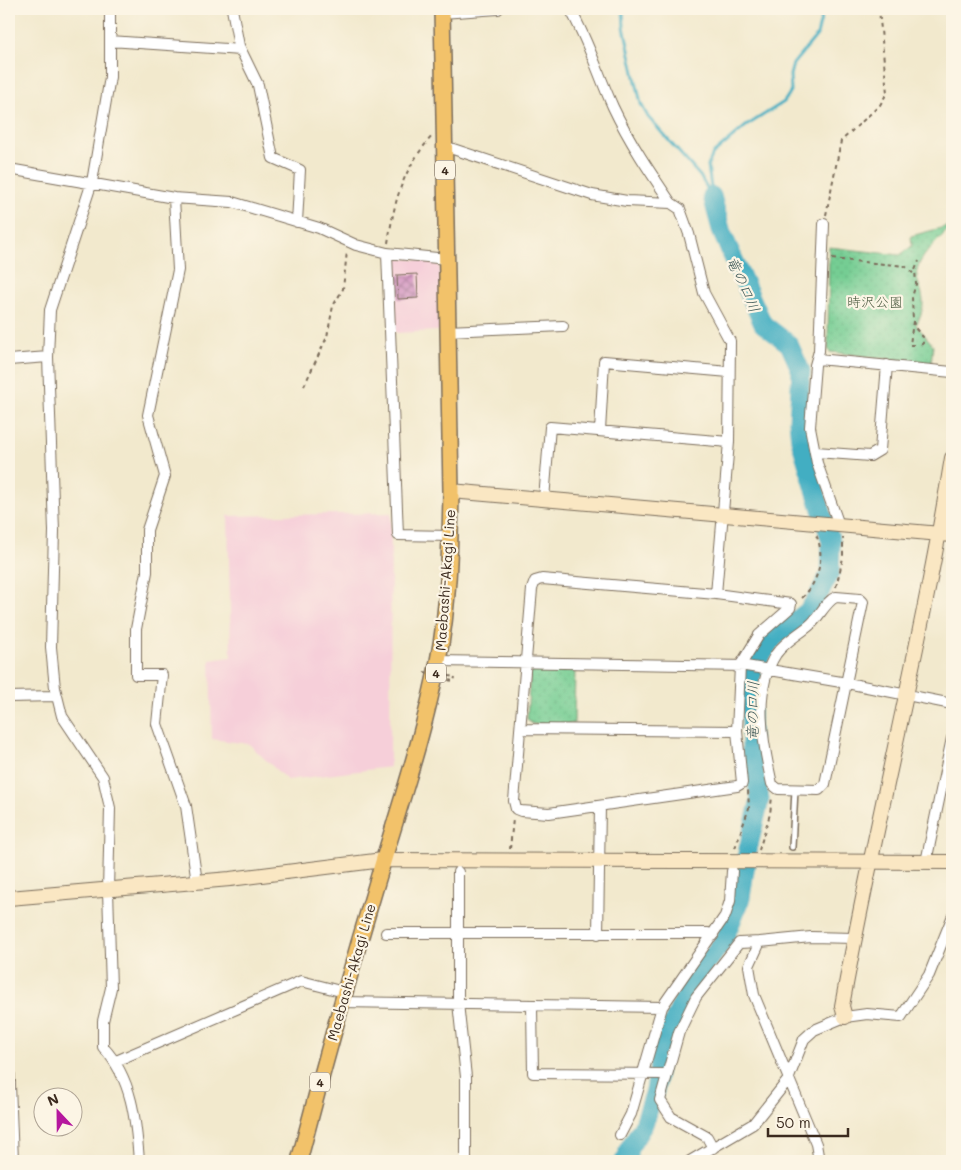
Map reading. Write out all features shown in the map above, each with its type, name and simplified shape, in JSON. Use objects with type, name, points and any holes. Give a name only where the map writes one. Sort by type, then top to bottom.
[{"type":"main road","name":"Maebashi-Akagi Line","points":[[299,1161],[343,997],[423,727],[446,613],[451,491],[442,11]]},
{"type":"street","points":[[110,9],[110,77],[92,182],[50,310],[48,357],[54,531],[51,647],[56,696],[62,716],[103,777],[110,808],[108,890],[111,988],[103,1021],[103,1047],[116,1061],[126,1083],[137,1134],[139,1161]]},
{"type":"street","points":[[232,9],[241,50],[258,85],[272,158],[300,170],[297,222]]},
{"type":"street","points":[[442,11],[496,9]]},
{"type":"street","points":[[570,9],[584,34],[614,107],[644,162],[671,202],[680,209],[689,234],[704,293],[730,341],[729,442],[716,594]]},
{"type":"street","points":[[110,41],[241,50]]},
{"type":"street","points":[[444,146],[592,196],[627,201],[671,202]]},
{"type":"street","points":[[9,169],[92,182],[174,198],[232,202],[319,228],[348,241],[387,253],[447,258]]},
{"type":"street","points":[[174,198],[178,270],[148,415],[165,476],[147,530],[147,572],[136,630],[136,675],[162,675],[157,724],[186,806],[197,882]]},
{"type":"street","points":[[824,224],[818,359],[815,366],[810,427],[817,463],[839,528]]},
{"type":"street","points":[[387,253],[398,535],[450,536]]},
{"type":"street","points":[[447,330],[564,326]]},
{"type":"street","points":[[9,360],[48,357]]},
{"type":"street","points":[[818,359],[952,372]]},
{"type":"street","points":[[600,431],[604,361],[729,372]]},
{"type":"street","points":[[816,452],[870,456],[880,450],[887,365]]},
{"type":"street","points":[[544,499],[550,427],[729,442]]},
{"type":"street","points":[[845,1017],[842,1006],[870,860],[906,694],[946,535],[952,458]]},
{"type":"street","points":[[451,491],[722,515],[816,528],[946,535]]},
{"type":"street","points":[[542,579],[716,594],[791,604],[790,608],[759,635],[743,666],[737,731],[744,779],[742,783],[737,786],[550,813],[516,809],[514,801],[520,729],[532,589],[535,581],[542,579]]},
{"type":"street","points":[[834,598],[860,599],[863,602],[824,786],[818,790],[775,788],[766,759],[762,715],[767,670],[784,645],[818,617],[834,598]]},
{"type":"street","points":[[438,660],[743,666],[847,682],[952,704]]},
{"type":"street","points":[[9,697],[56,696]]},
{"type":"street","points":[[520,729],[737,731]]},
{"type":"street","points":[[926,862],[952,738]]},
{"type":"street","points":[[598,934],[600,806]]},
{"type":"street","points":[[9,898],[197,882],[383,860],[870,860],[952,862]]},
{"type":"street","points":[[620,1135],[631,1114],[644,1075],[662,1007],[713,936],[725,916],[744,860]]},
{"type":"street","points":[[458,872],[458,1003],[466,1077],[466,1161]]},
{"type":"street","points":[[690,1161],[753,1124],[788,1080],[804,1039],[814,1030],[845,1017],[867,1014],[901,1017],[929,975],[952,918]]},
{"type":"street","points":[[386,933],[708,933],[713,936]]},
{"type":"street","points":[[713,1148],[707,1137],[671,1118],[660,1100],[665,1074],[679,1032],[696,997],[739,943],[810,937],[854,938]]},
{"type":"street","points":[[760,942],[749,966],[754,995],[816,1144],[819,1161]]},
{"type":"street","points":[[116,1061],[301,981],[343,997],[532,1006],[662,1007]]},
{"type":"street","points":[[532,1006],[532,1073],[665,1074]]},
{"type":"street","points":[[9,1059],[14,1161]]},
{"type":"lane","points":[[792,847],[795,789]]},
{"type":"path","points":[[824,224],[841,141],[880,105],[887,94],[879,9]]},
{"type":"path","points":[[387,253],[395,199],[410,164],[431,136],[444,127]]},
{"type":"path","points":[[304,386],[326,338],[333,306],[343,289],[348,241]]},
{"type":"path","points":[[822,259],[905,266],[915,275]]},
{"type":"path","points":[[919,261],[912,297],[914,328],[923,337],[923,343],[920,346]]},
{"type":"path","points":[[913,321],[910,345],[914,345]]},
{"type":"path","points":[[802,598],[811,587],[821,561],[816,528]]},
{"type":"path","points":[[835,592],[843,558],[839,528]]},
{"type":"path","points":[[424,672],[455,677],[454,681],[448,680],[447,686]]},
{"type":"path","points":[[744,860],[749,808],[748,790]]},
{"type":"path","points":[[744,860],[770,814],[772,797]]},
{"type":"path","points":[[510,851],[513,817]]},
{"type":"shaded area","points":[[394,258],[433,261],[440,267],[442,329],[438,331],[397,333],[393,329],[391,262]]},
{"type":"shaded area","points":[[391,513],[390,767],[287,780],[249,744],[212,739],[210,660],[231,657],[228,516]]},
{"type":"green space","name":"時沢公園","points":[[952,225],[926,253],[918,266],[917,272],[923,307],[916,325],[933,345],[931,364],[830,352],[828,349],[829,247],[900,255],[912,246],[911,236]]},
{"type":"green space","points":[[536,669],[575,669],[574,724],[532,724],[527,719],[530,673]]},
{"type":"building","points":[[417,274],[418,298],[398,299],[397,275]]},
{"type":"waterway","name":"竜の口川","points":[[623,9],[624,27],[641,104],[648,117],[700,176],[711,195]]},
{"type":"waterway","name":"竜の口川","points":[[712,196],[708,165],[713,154],[746,126],[784,102],[791,91],[790,75],[793,64],[817,35],[822,15],[827,9]]},
{"type":"waterway","name":"竜の口川","points":[[624,1161],[628,1160],[628,1150],[644,1124],[655,1091],[662,1047],[689,987],[724,940],[741,898],[748,849],[760,799],[751,754],[751,677],[760,658],[774,638],[808,611],[830,573],[831,542],[800,440],[798,421],[801,371],[789,344],[763,324],[722,233],[712,196]]}]
